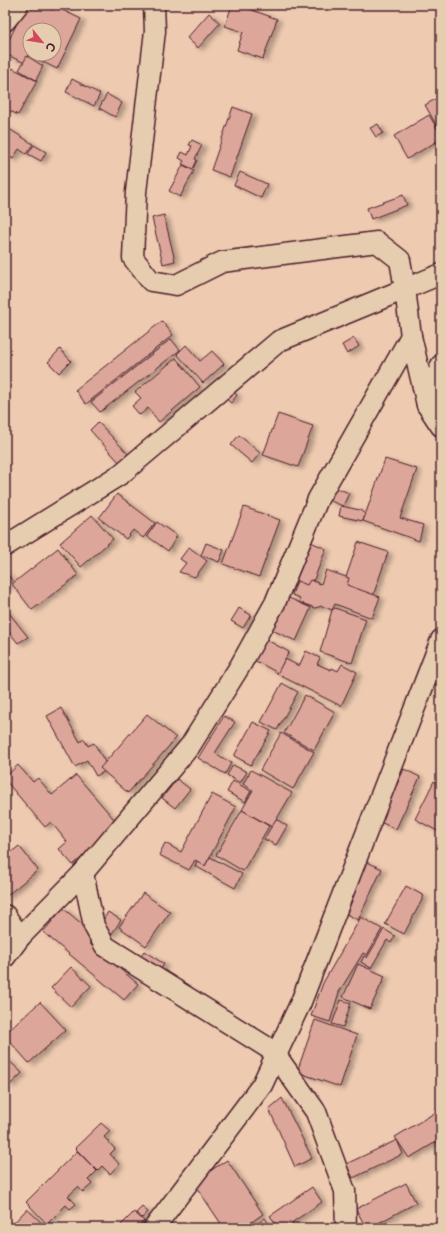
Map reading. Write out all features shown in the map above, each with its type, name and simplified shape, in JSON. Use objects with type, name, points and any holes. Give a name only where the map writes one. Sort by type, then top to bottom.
[{"type":"street","points":[[5,21],[18,5]]},
{"type":"street","points":[[154,5],[156,31],[136,192],[133,258],[152,281],[176,285],[222,262],[377,242],[400,260],[411,336],[426,405],[441,426]]},
{"type":"street","points":[[5,546],[121,474],[279,341],[441,274]]},
{"type":"street","points":[[5,957],[20,937],[83,873],[190,746],[240,666],[275,603],[318,499],[411,336]]},
{"type":"street","points":[[426,405],[441,365]]},
{"type":"street","points":[[154,1228],[262,1085],[302,1002],[441,640]]},
{"type":"street","points":[[83,873],[94,926],[105,946],[273,1051],[276,1055],[316,1112],[345,1191],[346,1228]]},
{"type":"street","points":[[5,915],[20,937]]},
{"type":"building","points":[[26,5],[41,5],[52,10],[54,6],[81,19],[62,59],[62,22],[22,22],[22,62],[5,54],[5,48]]},
{"type":"building","points":[[232,5],[238,5],[277,19],[263,59],[237,50],[243,32],[225,26]]},
{"type":"building","points":[[209,13],[220,23],[198,48],[187,38]]},
{"type":"building","points":[[24,62],[37,62],[43,66],[36,80],[19,70]]},
{"type":"building","points":[[43,62],[60,62],[57,69]]},
{"type":"building","points":[[12,68],[37,81],[18,115],[5,108],[5,81]]},
{"type":"building","points":[[72,79],[100,94],[94,106],[66,92]]},
{"type":"building","points":[[107,94],[122,103],[115,117],[99,108]]},
{"type":"building","points":[[441,96],[441,133],[425,105]]},
{"type":"building","points":[[233,107],[252,114],[230,177],[211,170]]},
{"type":"building","points":[[429,115],[441,135],[441,139],[407,159],[394,136]]},
{"type":"building","points":[[378,124],[383,133],[376,137],[370,128]]},
{"type":"building","points":[[6,127],[33,144],[26,154],[19,149],[13,159],[5,154],[5,147],[9,141],[5,139]]},
{"type":"building","points":[[192,140],[202,145],[195,159],[197,160],[193,169],[182,164],[184,161],[179,158],[182,152],[188,155],[192,146],[189,145]]},
{"type":"building","points":[[34,145],[46,152],[41,161],[28,154]]},
{"type":"building","points":[[183,165],[194,171],[180,197],[169,191]]},
{"type":"building","points":[[240,172],[267,184],[261,198],[234,185]]},
{"type":"building","points":[[403,195],[407,205],[371,219],[367,208]]},
{"type":"building","points":[[164,215],[175,261],[163,264],[152,218]]},
{"type":"building","points":[[162,321],[173,335],[86,404],[75,390]]},
{"type":"building","points":[[354,338],[359,346],[347,354],[342,345]]},
{"type":"building","points":[[171,339],[180,350],[100,412],[91,402]]},
{"type":"building","points":[[186,345],[200,361],[212,351],[224,364],[203,383],[177,354]]},
{"type":"building","points":[[60,349],[71,361],[59,373],[48,362]]},
{"type":"building","points":[[176,358],[200,387],[159,422],[148,408],[140,415],[132,406],[141,398],[135,392]]},
{"type":"building","points":[[229,389],[237,395],[231,403],[223,396]]},
{"type":"building","points":[[278,414],[313,426],[298,467],[263,455]]},
{"type":"building","points":[[98,422],[129,455],[120,463],[90,430]]},
{"type":"building","points":[[239,435],[260,453],[252,463],[231,445]]},
{"type":"building","points":[[385,459],[417,469],[400,518],[423,525],[419,541],[363,521]]},
{"type":"building","points":[[334,487],[349,493],[343,506],[328,500]]},
{"type":"building","points":[[117,494],[155,523],[143,538],[133,530],[126,539],[99,518]]},
{"type":"building","points":[[341,506],[360,510],[365,514],[363,521],[339,516]]},
{"type":"building","points":[[244,507],[280,520],[259,577],[223,564]]},
{"type":"building","points":[[92,515],[113,539],[81,567],[60,543]]},
{"type":"building","points":[[157,522],[177,536],[168,551],[147,536]]},
{"type":"building","points":[[311,542],[326,549],[309,592],[293,586]]},
{"type":"building","points":[[358,542],[388,552],[373,596],[343,586]]},
{"type":"building","points":[[206,543],[224,550],[219,562],[201,555]]},
{"type":"building","points":[[189,547],[207,561],[195,577],[179,572],[186,563],[180,559]]},
{"type":"building","points":[[58,548],[78,575],[32,610],[12,584]]},
{"type":"building","points":[[326,570],[349,578],[347,585],[380,597],[372,618],[335,604],[332,610],[322,606],[315,608],[299,602],[300,598],[292,595],[297,581],[307,585],[310,580],[321,584]]},
{"type":"building","points":[[5,572],[13,581],[5,588]]},
{"type":"building","points":[[287,597],[311,608],[296,641],[272,630]]},
{"type":"building","points":[[5,608],[28,637],[18,643],[5,627]]},
{"type":"building","points":[[239,608],[251,615],[243,628],[231,621]]},
{"type":"building","points":[[335,608],[366,619],[352,663],[320,652],[332,610]]},
{"type":"building","points":[[265,639],[289,652],[278,673],[254,660]]},
{"type":"building","points":[[306,651],[320,658],[317,664],[331,670],[332,668],[338,671],[342,664],[357,672],[341,706],[277,674],[285,659],[299,666]]},
{"type":"building","points":[[282,683],[298,692],[277,730],[261,722]]},
{"type":"building","points":[[305,695],[335,712],[314,750],[284,733]]},
{"type":"building","points":[[61,708],[80,742],[84,739],[88,746],[94,743],[109,769],[96,776],[87,760],[75,767],[47,716]]},
{"type":"building","points":[[147,714],[176,738],[128,793],[100,768]]},
{"type":"building","points":[[224,716],[235,722],[215,753],[231,763],[225,774],[198,758]]},
{"type":"building","points":[[253,722],[271,731],[251,765],[234,756]]},
{"type":"building","points":[[281,733],[314,752],[293,789],[260,770]]},
{"type":"building","points":[[18,765],[33,782],[38,778],[52,795],[76,775],[119,825],[73,865],[59,849],[67,842],[51,822],[45,827],[5,780],[5,777]]},
{"type":"building","points":[[233,765],[247,772],[240,783],[227,775]]},
{"type":"building","points":[[404,769],[420,777],[396,829],[380,822]]},
{"type":"building","points":[[251,770],[292,793],[272,827],[242,810],[253,790],[243,784]]},
{"type":"building","points":[[177,779],[190,789],[175,808],[162,798]]},
{"type":"building","points":[[233,781],[251,791],[245,802],[227,792]]},
{"type":"building","points":[[434,781],[441,785],[441,833],[415,819]]},
{"type":"building","points":[[212,794],[236,807],[205,866],[195,860],[189,870],[159,855],[165,843],[181,852]]},
{"type":"building","points":[[242,810],[269,826],[243,871],[216,855]]},
{"type":"building","points":[[276,819],[287,826],[276,845],[264,839]]},
{"type":"building","points":[[19,846],[38,870],[5,897],[5,857]]},
{"type":"building","points":[[210,857],[242,874],[235,888],[195,866],[197,861],[205,866]]},
{"type":"building","points":[[365,861],[382,869],[358,920],[341,911]]},
{"type":"building","points":[[406,886],[424,896],[404,934],[385,924]]},
{"type":"building","points":[[143,893],[170,912],[146,946],[119,927]]},
{"type":"building","points":[[63,908],[96,936],[89,943],[138,984],[124,1000],[43,932]]},
{"type":"building","points":[[108,912],[121,920],[111,935],[99,927]]},
{"type":"building","points":[[361,917],[382,929],[367,955],[363,953],[339,992],[330,1022],[311,1016],[323,983]]},
{"type":"building","points":[[384,929],[395,936],[391,943],[387,940],[371,968],[361,962],[364,956],[367,958]]},
{"type":"building","points":[[144,951],[164,964],[157,975],[136,962]]},
{"type":"building","points":[[358,964],[385,976],[370,1009],[343,997]]},
{"type":"building","points":[[71,967],[91,986],[71,1007],[51,988]]},
{"type":"building","points":[[341,1000],[351,1003],[343,1027],[332,1024]]},
{"type":"building","points":[[40,1002],[66,1030],[29,1063],[5,1036],[5,1034]]},
{"type":"building","points":[[315,1020],[357,1035],[340,1087],[297,1072]]},
{"type":"building","points":[[5,1057],[22,1073],[10,1085],[5,1079]]},
{"type":"building","points":[[282,1098],[312,1158],[295,1167],[269,1109]]},
{"type":"building","points":[[441,1109],[441,1139],[409,1158],[395,1137]]},
{"type":"building","points":[[101,1123],[110,1131],[104,1137],[115,1149],[110,1154],[119,1164],[110,1174],[102,1166],[97,1171],[75,1148]]},
{"type":"building","points":[[397,1140],[403,1154],[353,1178],[346,1164]]},
{"type":"building","points":[[77,1151],[97,1171],[88,1180],[92,1184],[83,1192],[78,1187],[68,1196],[76,1204],[70,1209],[66,1205],[47,1224],[26,1202]]},
{"type":"building","points":[[227,1160],[263,1214],[243,1228],[224,1228],[193,1182]]},
{"type":"building","points":[[406,1183],[416,1203],[369,1228],[366,1228],[356,1209]]},
{"type":"building","points":[[312,1187],[322,1202],[284,1228],[279,1228],[270,1216]]},
{"type":"building","points":[[142,1207],[148,1212],[142,1218],[136,1213]]},
{"type":"building","points":[[27,1209],[47,1228],[9,1228]]},
{"type":"building","points":[[134,1212],[144,1221],[137,1228],[120,1228],[119,1227]]},
{"type":"building","points":[[265,1218],[272,1228],[252,1228]]}]
